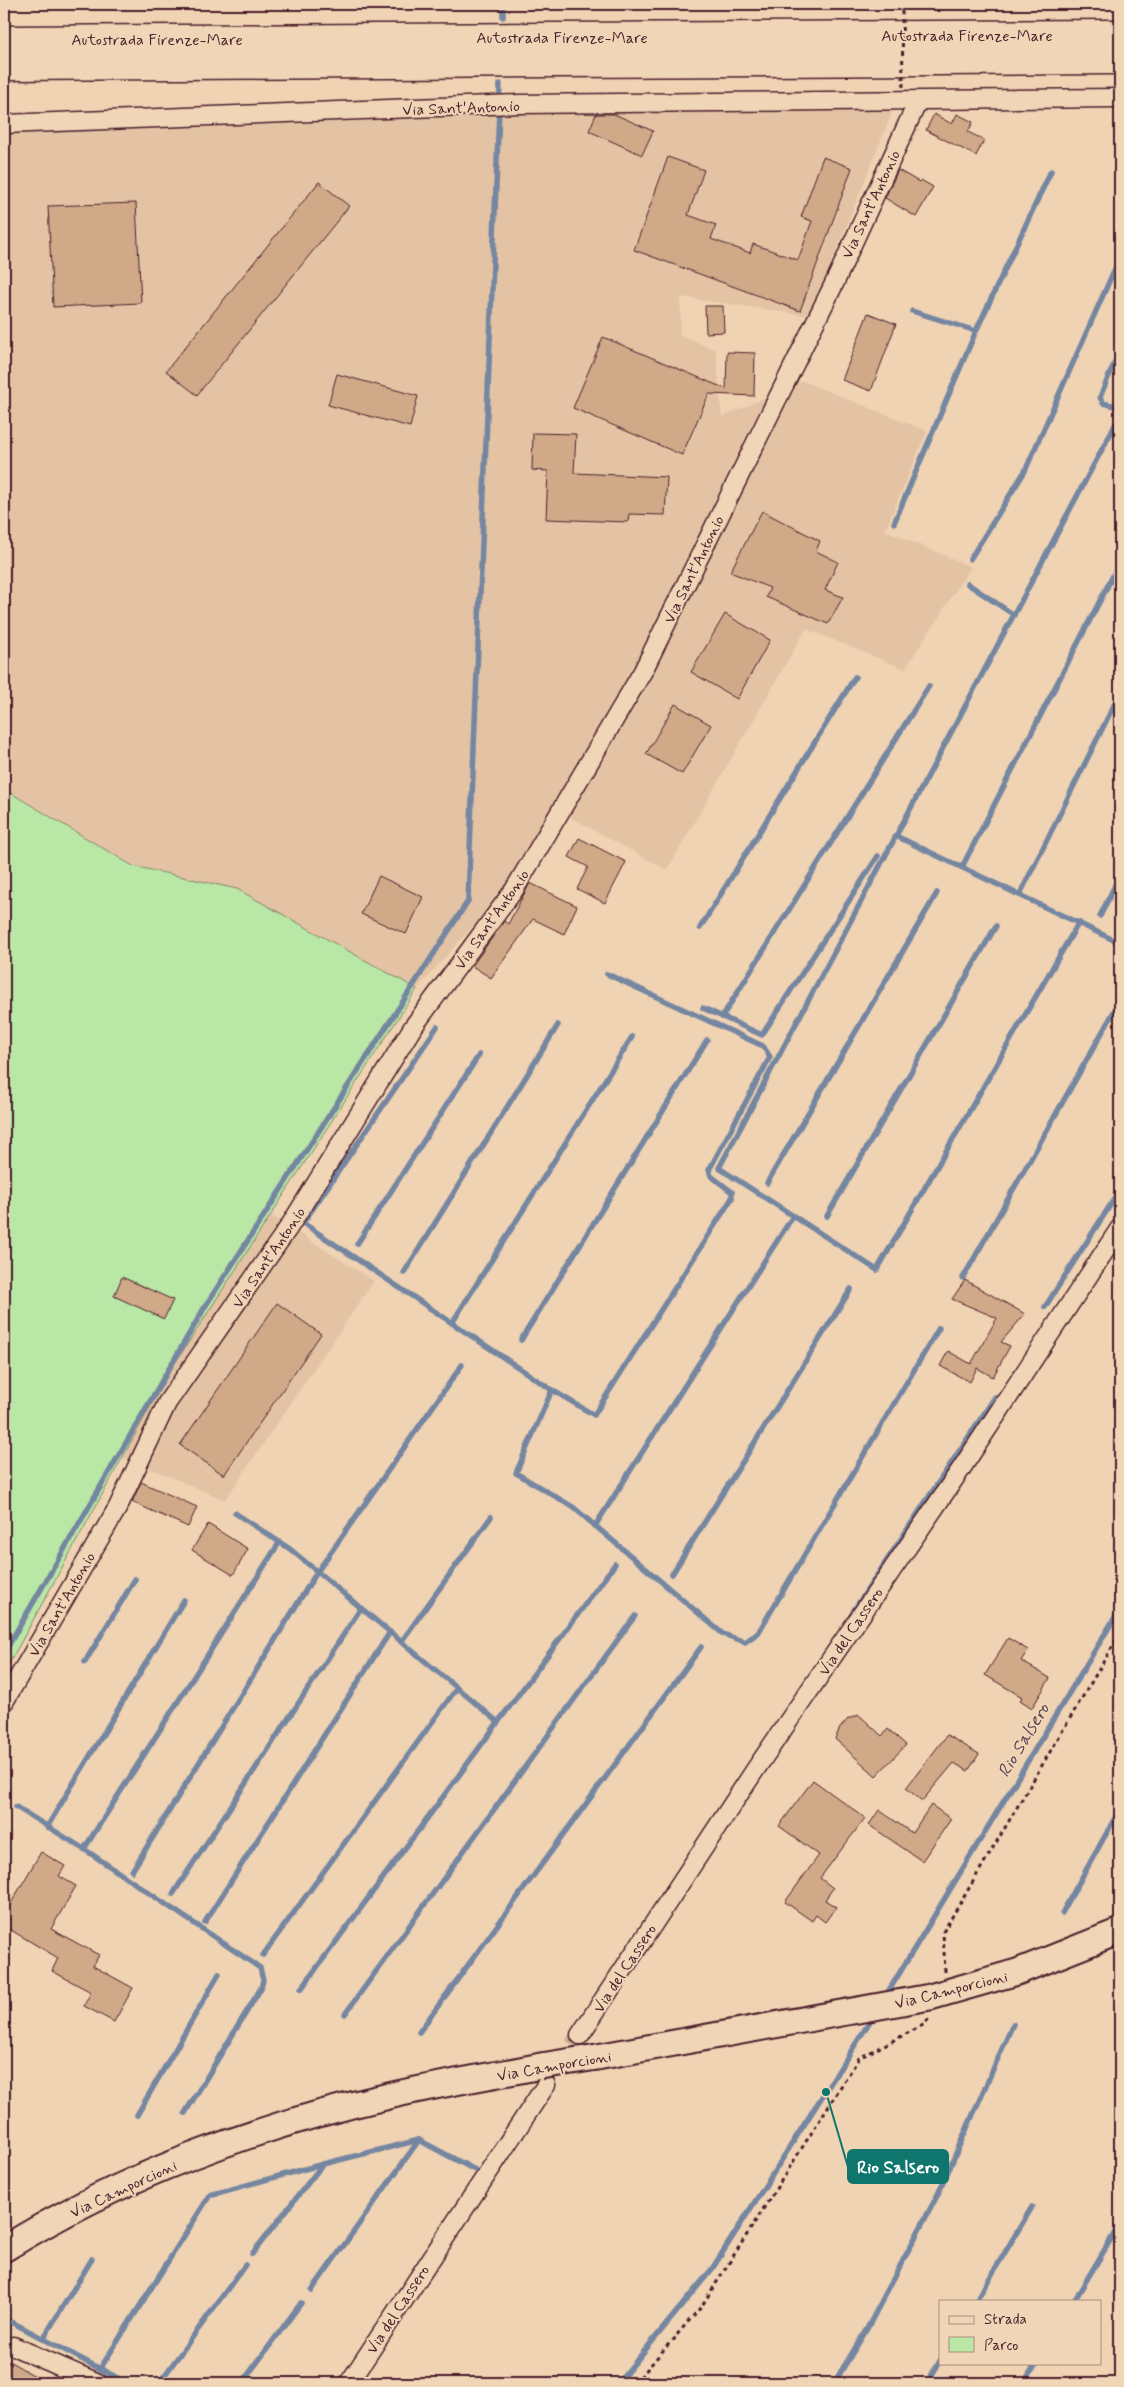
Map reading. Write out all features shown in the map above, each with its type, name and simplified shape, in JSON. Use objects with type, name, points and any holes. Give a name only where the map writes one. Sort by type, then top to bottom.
[{"type":"highway","name":"Autostrada Firenze-Mare","points":[[4,40],[1120,34]]},
{"type":"highway","name":"Autostrada Firenze-Mare","points":[[4,66],[1120,60]]},
{"type":"main road","name":"Via Camporcioni","points":[[4,2248],[37,2228],[152,2171],[285,2124],[389,2096],[544,2076],[597,2057],[930,1997],[1017,1972],[1120,1931]]},
{"type":"street","name":"Via Sant'Antonio","points":[[4,124],[502,105],[1120,98]]},
{"type":"street","name":"Via Sant'Antonio","points":[[4,1702],[118,1507],[167,1403],[289,1227],[413,1027],[514,890],[643,671],[834,284],[918,101]]},
{"type":"street","name":"Via del Cassero","points":[[580,2035],[754,1770],[958,1472],[1120,1228]]},
{"type":"street","name":"Via del Cassero","points":[[349,2383],[544,2076]]},
{"type":"street","points":[[12,2346],[98,2383]]},
{"type":"path","points":[[938,4],[938,12]]},
{"type":"path","points":[[902,11],[903,88]]},
{"type":"shaded area","points":[[896,103],[810,316],[681,297],[680,335],[716,350],[722,417],[803,381],[927,431],[885,530],[971,567],[905,669],[806,629],[667,870],[553,808],[505,890],[417,989],[237,889],[133,866],[4,789],[4,131],[520,107]]},
{"type":"shaded area","points":[[270,1215],[374,1281],[225,1500],[123,1457],[170,1371]]},
{"type":"green space","points":[[4,789],[133,866],[237,889],[417,989],[170,1371],[4,1673]]},
{"type":"building","points":[[596,114],[614,114],[653,131],[642,155],[589,131]]},
{"type":"building","points":[[934,114],[952,124],[957,114],[973,122],[968,132],[984,140],[976,156],[926,130]]},
{"type":"building","points":[[668,157],[704,170],[688,215],[716,225],[711,239],[750,253],[753,244],[798,260],[812,221],[801,217],[823,157],[852,168],[800,311],[634,250]]},
{"type":"building","points":[[898,170],[919,182],[921,180],[933,187],[916,217],[885,198]]},
{"type":"building","points":[[319,182],[349,206],[197,395],[166,371]]},
{"type":"building","points":[[136,203],[141,303],[53,307],[48,206]]},
{"type":"building","points":[[705,306],[723,306],[724,332],[706,333]]},
{"type":"building","points":[[868,313],[896,324],[871,391],[842,380]]},
{"type":"building","points":[[603,337],[726,389],[727,352],[755,353],[754,396],[709,394],[682,455],[573,408]]},
{"type":"building","points":[[337,374],[418,396],[410,427],[328,405]]},
{"type":"building","points":[[533,433],[576,434],[574,473],[667,477],[665,515],[629,514],[628,522],[546,519],[548,471],[532,470]]},
{"type":"building","points":[[762,511],[820,541],[816,551],[838,562],[825,590],[843,597],[828,624],[766,597],[770,588],[730,572]]},
{"type":"building","points":[[725,614],[770,640],[737,699],[691,672]]},
{"type":"building","points":[[675,704],[711,725],[682,774],[646,754]]},
{"type":"building","points":[[579,838],[626,862],[605,903],[577,889],[588,867],[569,857]]},
{"type":"building","points":[[379,876],[423,897],[406,934],[361,914]]},
{"type":"building","points":[[530,883],[577,906],[564,934],[533,919],[491,978],[472,966],[504,921],[508,924]]},
{"type":"building","points":[[122,1277],[173,1300],[164,1319],[114,1296]]},
{"type":"building","points":[[965,1280],[1025,1314],[1001,1342],[1010,1346],[993,1377],[977,1368],[970,1382],[940,1366],[948,1351],[971,1364],[997,1318],[952,1299]]},
{"type":"building","points":[[277,1303],[321,1334],[224,1475],[180,1445]]},
{"type":"building","points":[[141,1482],[197,1507],[188,1527],[132,1502]]},
{"type":"building","points":[[208,1524],[248,1549],[233,1575],[192,1550]]},
{"type":"building","points":[[1008,1638],[1028,1650],[1021,1661],[1050,1678],[1032,1708],[1020,1700],[1022,1697],[985,1675]]},
{"type":"building","points":[[859,1715],[882,1736],[888,1729],[906,1745],[876,1776],[835,1739],[840,1728],[848,1719]]},
{"type":"building","points":[[947,1735],[979,1754],[968,1771],[954,1763],[922,1801],[906,1788]]},
{"type":"building","points":[[813,1780],[865,1818],[820,1878],[833,1888],[825,1900],[836,1907],[825,1922],[816,1915],[812,1921],[785,1902],[819,1855],[779,1826]]},
{"type":"building","points":[[931,1805],[951,1819],[922,1861],[869,1825],[879,1810],[912,1833]]},
{"type":"building","points":[[41,1852],[65,1866],[59,1876],[76,1886],[51,1929],[99,1955],[93,1966],[133,1988],[114,2022],[84,2006],[91,1992],[52,1971],[58,1958],[4,1926],[4,1915]]},
{"type":"building","points":[[9,2361],[47,2383],[4,2383],[4,2370]]},
{"type":"waterway","points":[[503,4],[503,17]]},
{"type":"waterway","points":[[4,1653],[206,1305],[468,901],[500,84]]},
{"type":"waterway","points":[[894,523],[976,331],[1051,171]]},
{"type":"waterway","points":[[970,559],[1025,471],[1120,257]]},
{"type":"waterway","points":[[912,311],[976,331]]},
{"type":"waterway","points":[[1120,350],[1100,397],[1103,403],[1120,407]]},
{"type":"waterway","points":[[1079,922],[877,1270],[719,1168],[1115,425]]},
{"type":"waterway","points":[[962,867],[1120,562]]},
{"type":"waterway","points":[[968,584],[1014,615]]},
{"type":"waterway","points":[[700,928],[855,677]]},
{"type":"waterway","points":[[722,1017],[929,686]]},
{"type":"waterway","points":[[1020,894],[1120,693]]},
{"type":"waterway","points":[[896,836],[1120,943]]},
{"type":"waterway","points":[[703,1008],[762,1035],[878,856]]},
{"type":"waterway","points":[[1100,916],[1120,875]]},
{"type":"waterway","points":[[767,1183],[937,893]]},
{"type":"waterway","points":[[827,1216],[996,926]]},
{"type":"waterway","points":[[552,1390],[594,1415],[732,1198],[732,1192],[711,1176],[709,1170],[770,1057],[763,1046],[607,974]]},
{"type":"waterway","points":[[963,1278],[1120,1001]]},
{"type":"waterway","points":[[404,1273],[558,1025]]},
{"type":"waterway","points":[[437,1027],[303,1223],[552,1390],[516,1473],[573,1507],[723,1634],[745,1642],[758,1633],[939,1328]]},
{"type":"waterway","points":[[452,1323],[632,1037]]},
{"type":"waterway","points":[[521,1340],[707,1040]]},
{"type":"waterway","points":[[357,1244],[479,1055]]},
{"type":"waterway","points":[[1045,1307],[1120,1190]]},
{"type":"waterway","points":[[595,1526],[793,1216]]},
{"type":"waterway","points":[[672,1574],[851,1289]]},
{"type":"waterway","points":[[132,1871],[317,1572],[462,1365]]},
{"type":"waterway","points":[[854,1610],[995,1397]]},
{"type":"waterway","points":[[235,1513],[290,1549],[498,1722]]},
{"type":"waterway","points":[[401,1642],[491,1517]]},
{"type":"waterway","points":[[84,1849],[279,1543]]},
{"type":"waterway","points":[[301,1989],[615,1564]]},
{"type":"waterway","points":[[85,1662],[135,1579]]},
{"type":"waterway","points":[[47,1827],[184,1600]]},
{"type":"waterway","points":[[173,1894],[361,1608]]},
{"type":"waterway","name":"Rio Salsero","points":[[885,1997],[1120,1609]]},
{"type":"waterway","points":[[345,2014],[635,1616]]},
{"type":"waterway","points":[[205,1922],[390,1632]]},
{"type":"waterway","points":[[419,2032],[701,1647]]},
{"type":"waterway","points":[[263,1955],[457,1688]]},
{"type":"waterway","points":[[16,1807],[84,1849],[260,1968],[263,1980],[261,1988],[185,2113]]},
{"type":"waterway","points":[[1062,1913],[1120,1809]]},
{"type":"waterway","points":[[137,2115],[219,1974]]},
{"type":"waterway","name":"Rio Salsero","points":[[618,2383],[712,2269],[874,2015]]},
{"type":"waterway","points":[[834,2383],[868,2327],[938,2194],[1013,2024]]},
{"type":"waterway","points":[[312,2290],[419,2140]]},
{"type":"waterway","points":[[100,2369],[210,2195],[419,2140],[475,2170]]},
{"type":"waterway","points":[[252,2254],[323,2164]]},
{"type":"waterway","points":[[977,2300],[1032,2207]]},
{"type":"waterway","points":[[1075,2300],[1120,2224]]},
{"type":"waterway","points":[[43,2339],[92,2259]]},
{"type":"waterway","points":[[159,2383],[245,2265]]},
{"type":"waterway","points":[[242,2383],[301,2303]]},
{"type":"waterway","points":[[4,2318],[127,2383]]},
{"type":"waterway","points":[[927,2383],[939,2363]]},
{"type":"waterway","points":[[1024,2383],[1035,2364]]},
{"type":"tunnel","points":[[558,2068],[580,2035]]},
{"type":"place","name":"Rio Salsero","points":[[826,2092]]}]
